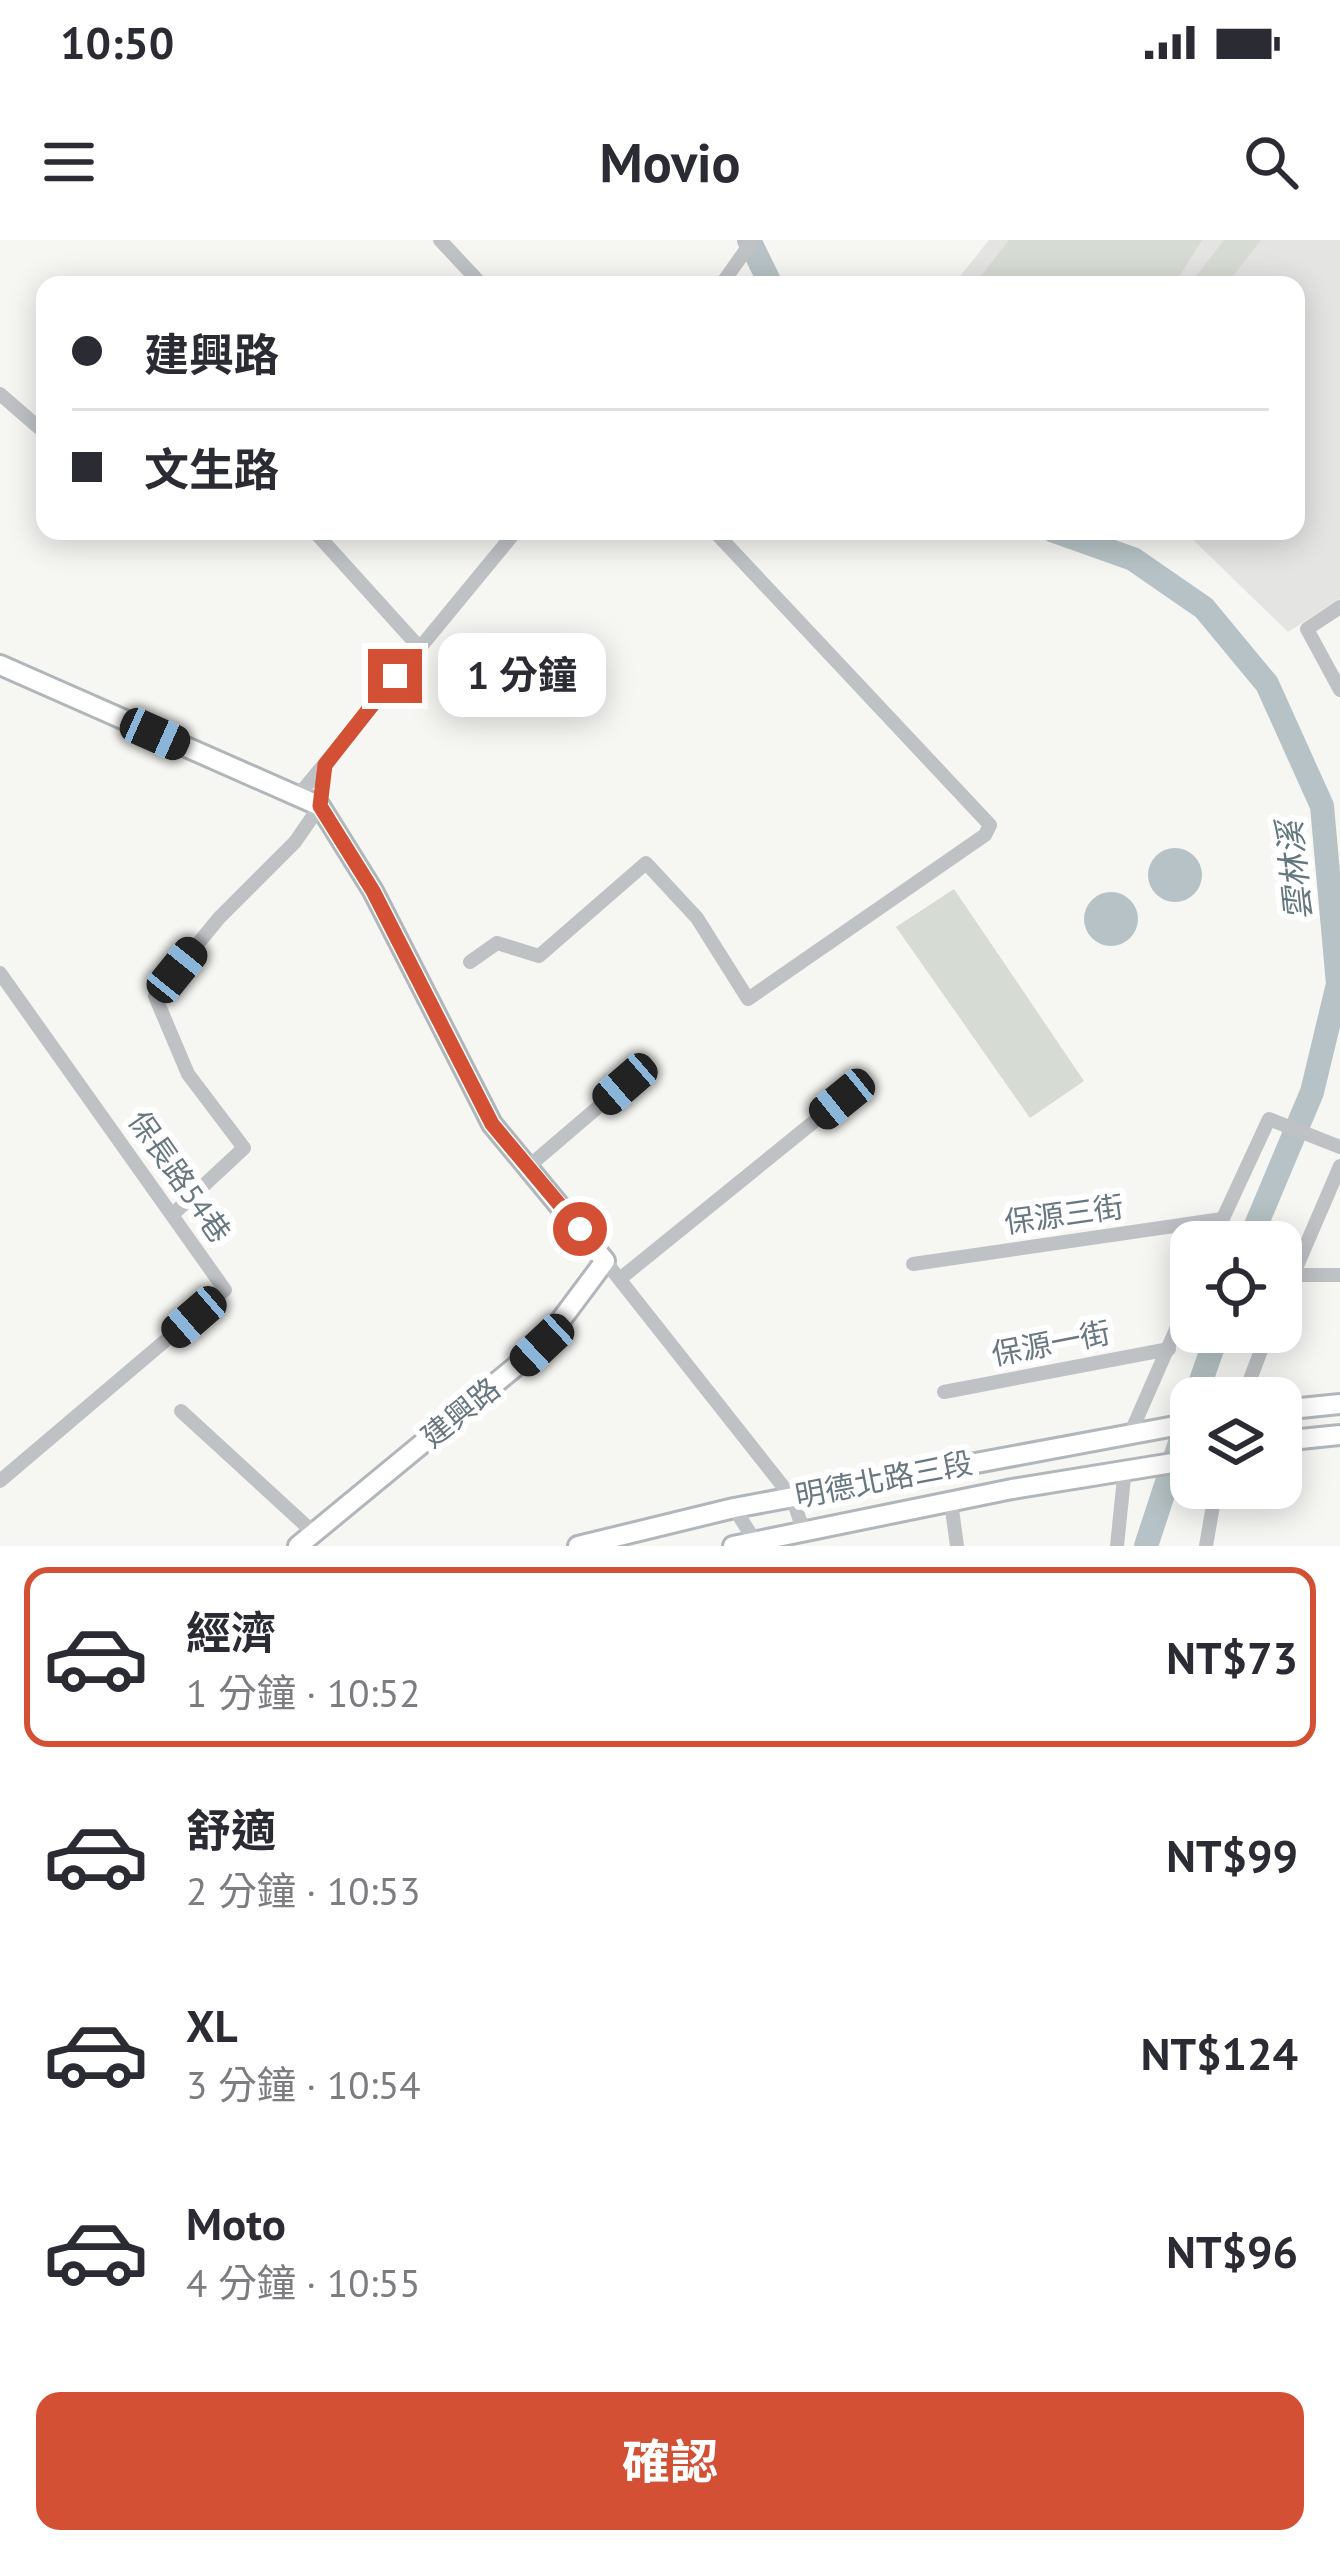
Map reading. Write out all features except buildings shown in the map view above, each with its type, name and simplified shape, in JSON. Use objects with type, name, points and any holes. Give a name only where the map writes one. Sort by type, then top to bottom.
[{"type":"street","points":[[440,240],[474,276]]},
{"type":"street","points":[[727,276],[753,240]]},
{"type":"street","points":[[0,394],[36,426]]},
{"type":"street","points":[[322,540],[419,647]]},
{"type":"street","points":[[298,796],[508,540]]},
{"type":"street","points":[[470,962],[497,944],[539,956],[646,863],[697,918],[748,999],[985,836],[990,825],[722,540]]},
{"type":"street","points":[[1340,607],[1307,629],[1340,690]]},
{"type":"street","points":[[0,665],[320,806],[373,891],[492,1124],[621,1278],[793,1499],[803,1530]]},
{"type":"street","points":[[174,1213],[244,1148],[188,1074],[155,996],[219,918],[296,842],[320,806],[325,765]]},
{"type":"street","name":"保長路54巷","points":[[0,973],[225,1290],[0,1481]]},
{"type":"street","points":[[528,1167],[625,1084]]},
{"type":"street","points":[[621,1278],[842,1099]]},
{"type":"street","points":[[1222,1220],[1269,1120],[1340,1148]]},
{"type":"street","points":[[1302,1254],[1340,1166]]},
{"type":"street","name":"保源三街","points":[[913,1264],[1222,1220]]},
{"type":"street","name":"建興路","points":[[306,1540],[542,1345],[605,1261]]},
{"type":"street","points":[[1302,1275],[1340,1275]]},
{"type":"street","points":[[1131,1432],[1169,1349]]},
{"type":"street","name":"保源一街","points":[[944,1392],[1169,1349]]},
{"type":"street","points":[[1302,1408],[1340,1404]]},
{"type":"street","points":[[181,1411],[306,1540]]},
{"type":"street","name":"明德北路三段","points":[[578,1546],[734,1508],[1170,1426]]},
{"type":"street","points":[[1302,1439],[1340,1435]]},
{"type":"street","name":"明德北路三段","points":[[733,1546],[1170,1463]]},
{"type":"street","points":[[1117,1546],[1135,1467]]},
{"type":"street","points":[[951,1502],[957,1546]]},
{"type":"street","points":[[734,1508],[757,1543]]},
{"type":"street","points":[[1206,1546],[1212,1509]]},
{"type":"shaded area","points":[[989,240],[1340,240],[1340,599],[1288,632],[1193,540],[1305,540],[1305,276],[960,276]]},
{"type":"shaded area","points":[[1009,240],[1202,240],[1180,276],[981,276]]},
{"type":"shaded area","points":[[1224,240],[1261,240],[1233,276],[1196,276]]},
{"type":"shaded area","points":[[1175,848],[1194,856],[1202,875],[1194,894],[1175,902],[1156,894],[1148,875],[1156,856]]},
{"type":"shaded area","points":[[954,889],[1084,1081],[1030,1118],[896,927]]},
{"type":"shaded area","points":[[1111,892],[1130,900],[1138,919],[1130,938],[1111,946],[1092,938],[1084,919],[1092,900]]},
{"type":"waterway","name":"雲林溪","points":[[749,240],[767,276]]},
{"type":"waterway","name":"雲林溪","points":[[1079,540],[1133,559],[1204,608],[1267,684],[1322,806],[1338,984],[1312,1092],[1258,1221]]},
{"type":"waterway","name":"雲林溪","points":[[1202,1377],[1211,1353]]},
{"type":"waterway","name":"雲林溪","points":[[1146,1546],[1170,1473]]},
{"type":"route","points":[[395,676],[325,765],[320,806],[373,891],[492,1124],[580,1229]]}]
